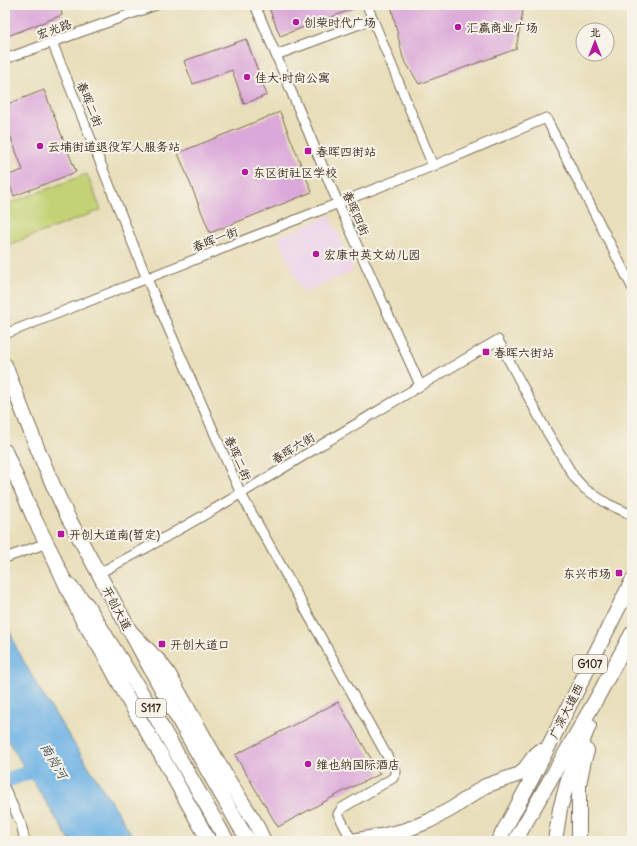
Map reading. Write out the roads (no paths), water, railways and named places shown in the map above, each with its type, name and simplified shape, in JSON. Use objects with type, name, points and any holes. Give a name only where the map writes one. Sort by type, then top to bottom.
[{"type":"main road","name":"开创大道","points":[[5,365],[29,429],[69,519],[128,629],[240,828],[249,841]]},
{"type":"main road","name":"开创大道","points":[[5,451],[33,516],[66,582],[87,605],[146,699],[227,841]]},
{"type":"main road","points":[[48,546],[81,617],[106,658],[209,841]]},
{"type":"main road","name":"广深大道西","points":[[498,841],[548,748],[632,581]]},
{"type":"main road","points":[[128,629],[160,662],[168,673],[227,778],[255,822],[264,841]]},
{"type":"main road","name":"广深大道西","points":[[515,841],[598,696],[632,633]]},
{"type":"main road","points":[[555,841],[560,808],[570,773],[588,730],[598,696]]},
{"type":"main road","points":[[579,841],[579,784],[584,760],[596,723],[598,696]]},
{"type":"main road","points":[[352,841],[406,830],[429,821],[453,808],[485,786],[520,774],[535,754],[548,748]]},
{"type":"main road","points":[[255,822],[276,841]]},
{"type":"street","name":"宏光路","points":[[5,59],[156,5]]},
{"type":"street","name":"春晖四街","points":[[255,5],[338,204],[420,385]]},
{"type":"street","points":[[367,5],[433,166]]},
{"type":"street","points":[[276,55],[373,19]]},
{"type":"street","name":"春晖二街","points":[[52,42],[147,279],[241,494],[396,772],[393,778],[342,808],[338,814],[352,841]]},
{"type":"street","name":"春晖一街","points":[[5,334],[338,204],[546,118],[632,287]]},
{"type":"street","name":"春晖六街","points":[[99,573],[143,550],[241,494],[420,385],[498,340],[546,430],[574,477],[585,489],[608,504],[632,515]]},
{"type":"street","points":[[5,558],[48,546]]},
{"type":"street","points":[[5,788],[21,824],[25,841]]},
{"type":"water","name":"南岗河","points":[[5,618],[16,647],[38,687],[136,841],[70,841],[5,736]]},
{"type":"waterway","name":"南岗河","points":[[5,781],[46,766]]},
{"type":"place","name":"创荣时代广场","points":[[296,22]]},
{"type":"place","name":"汇赢商业广场","points":[[458,27]]},
{"type":"place","name":"佳大·时尚公寓","points":[[247,77]]},
{"type":"place","name":"云埔街道退役军人服务站","points":[[40,146]]},
{"type":"place","name":"春晖四街站","points":[[308,151]]},
{"type":"place","name":"东区街社区学校","points":[[245,172]]},
{"type":"place","name":"宏康中英文幼儿园","points":[[316,254]]},
{"type":"place","name":"春晖六街站","points":[[486,352]]},
{"type":"place","name":"开创大道南(暂定)","points":[[61,534]]},
{"type":"place","name":"东兴市场","points":[[619,573]]},
{"type":"place","name":"开创大道口","points":[[162,644]]},
{"type":"place","name":"维也纳国际酒店","points":[[308,764]]}]
